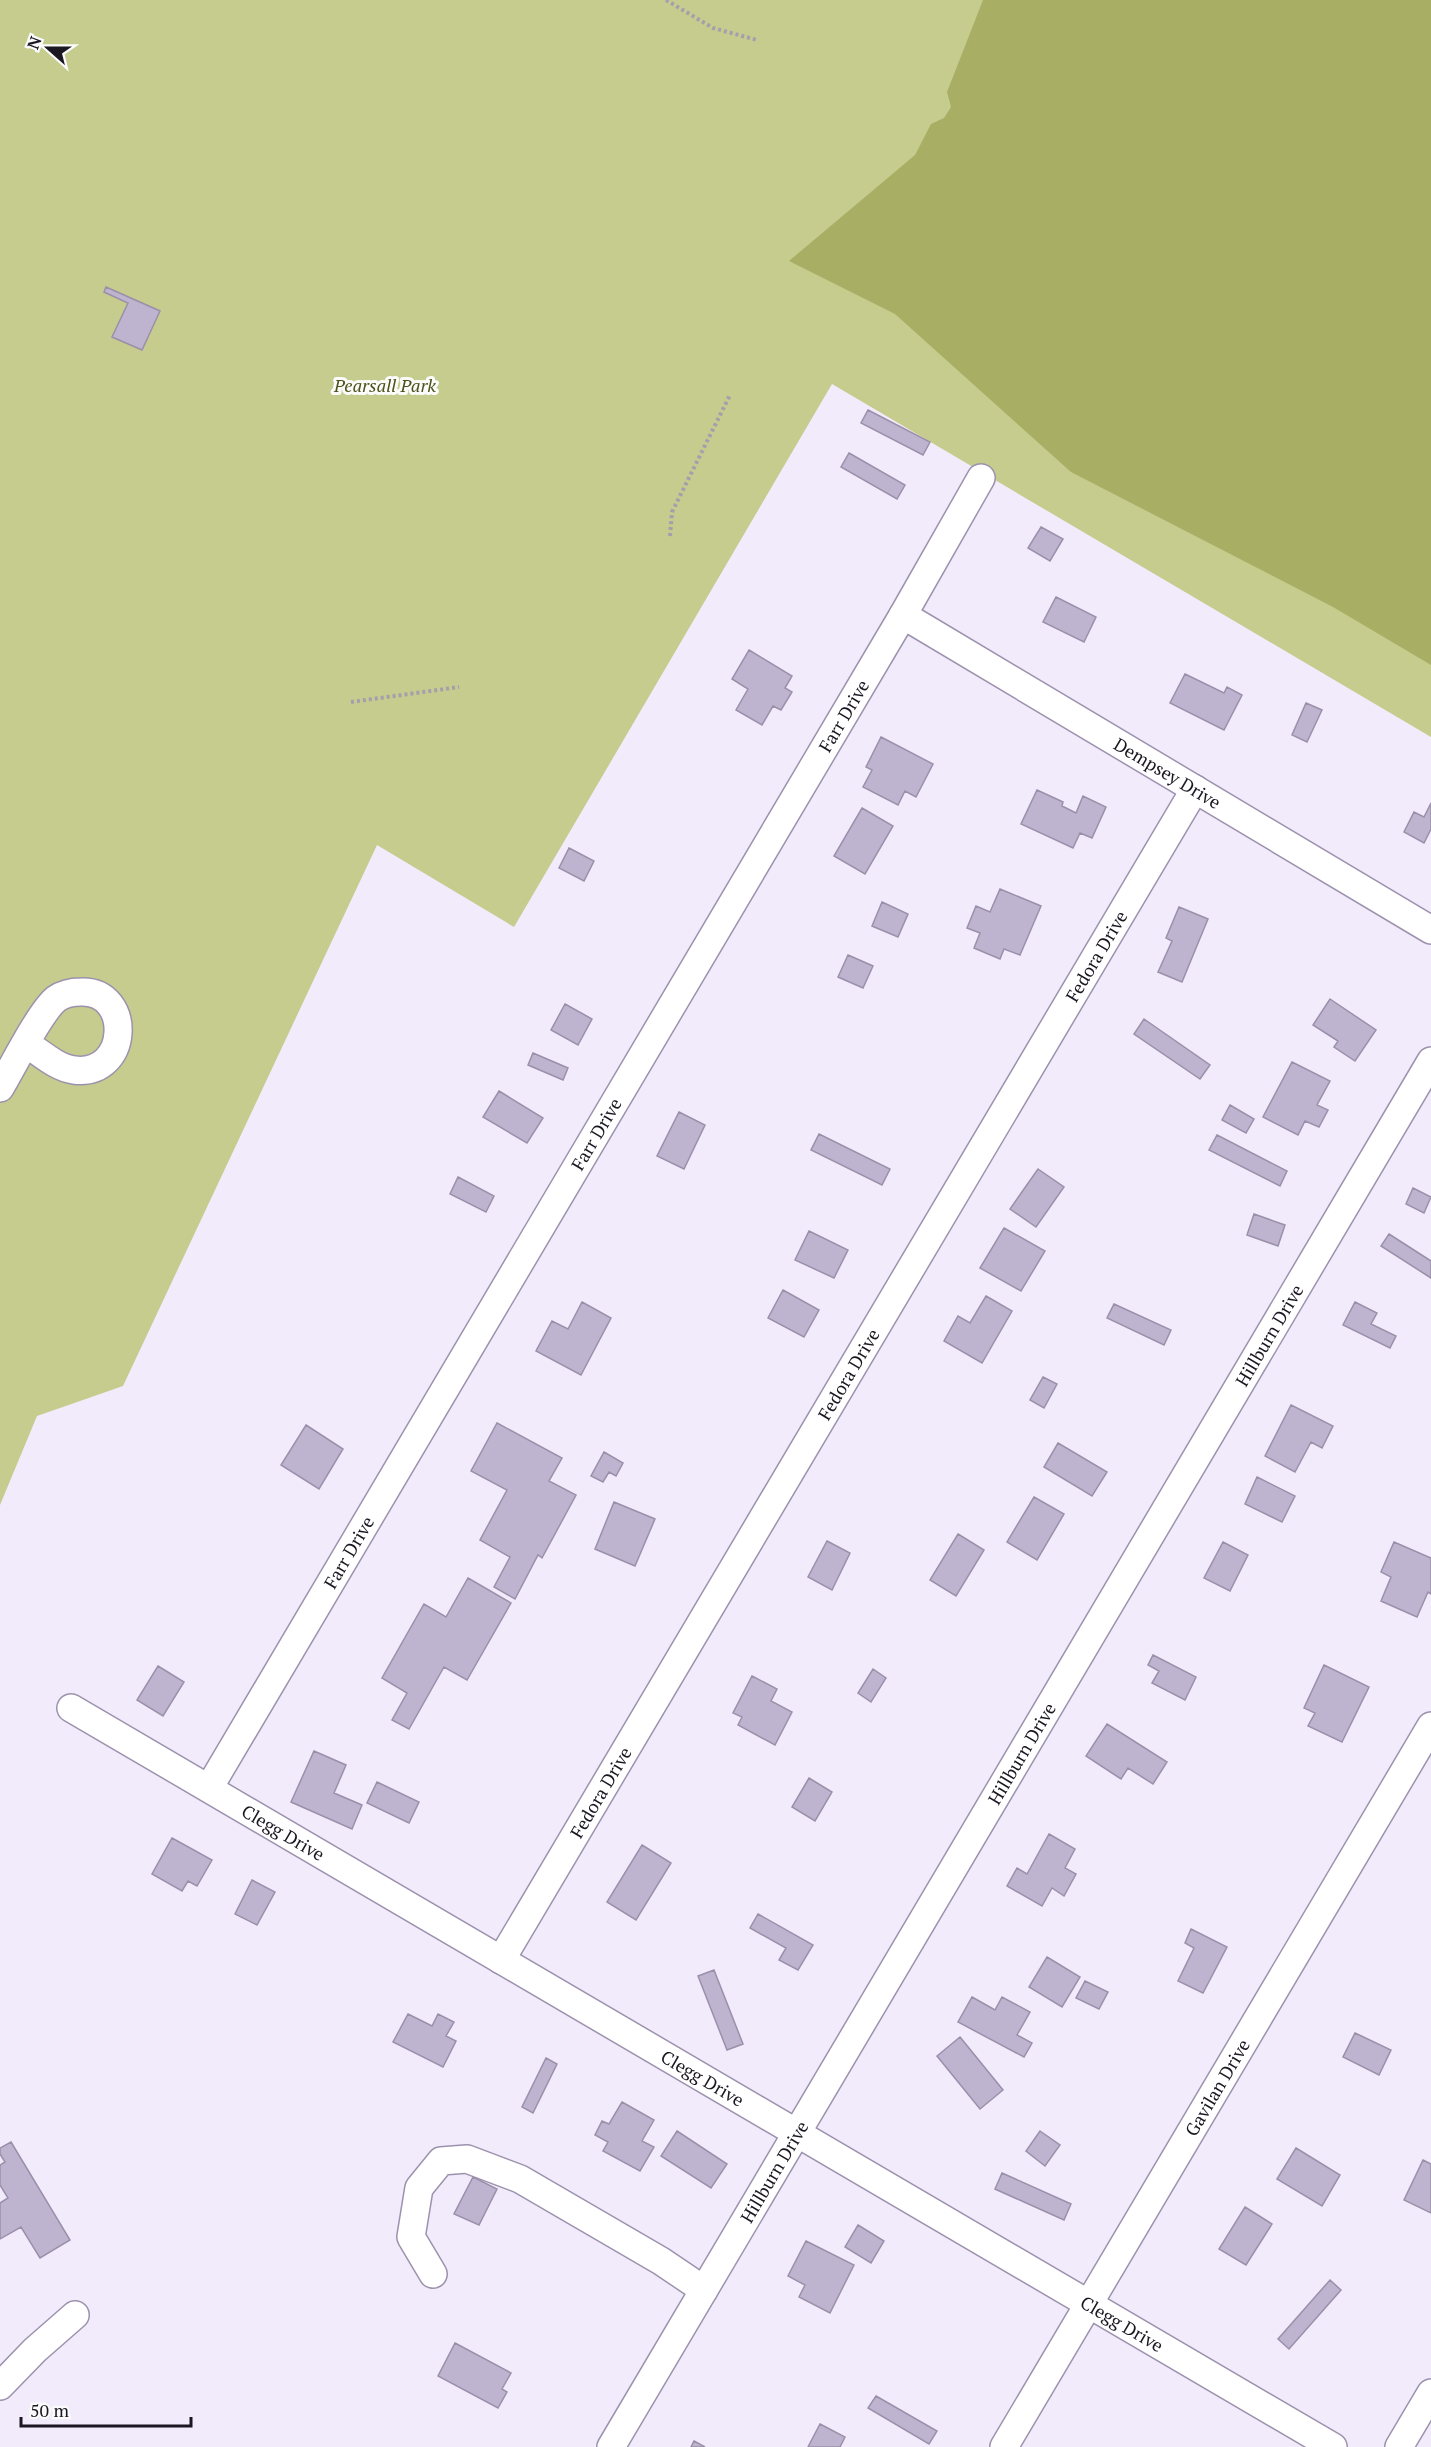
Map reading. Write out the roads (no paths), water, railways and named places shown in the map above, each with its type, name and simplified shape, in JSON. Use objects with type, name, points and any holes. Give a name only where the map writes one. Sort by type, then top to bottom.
[{"type":"street","name":"Farr Drive","points":[[208,1788],[903,615],[981,478]]},
{"type":"street","name":"Dempsey Drive","points":[[903,615],[1431,930]]},
{"type":"street","name":"Fedora Drive","points":[[501,1959],[1195,789]]},
{"type":"street","points":[[0,1088],[27,1044]]},
{"type":"street","name":"Hillburn Drive","points":[[611,2447],[1431,1061]]},
{"type":"street","name":"Clegg Drive","points":[[71,1708],[1333,2447]]},
{"type":"street","name":"Gavilan Drive","points":[[1004,2447],[1431,1726]]},
{"type":"street","points":[[433,2274],[411,2237],[419,2188],[441,2161],[467,2159],[520,2179],[661,2261],[704,2290]]},
{"type":"street","points":[[0,2386],[35,2350],[75,2315]]},
{"type":"street","points":[[1399,2447],[1431,2393]]},
{"type":"park label","name":"Pearsall Park","points":[[385,385]]}]
